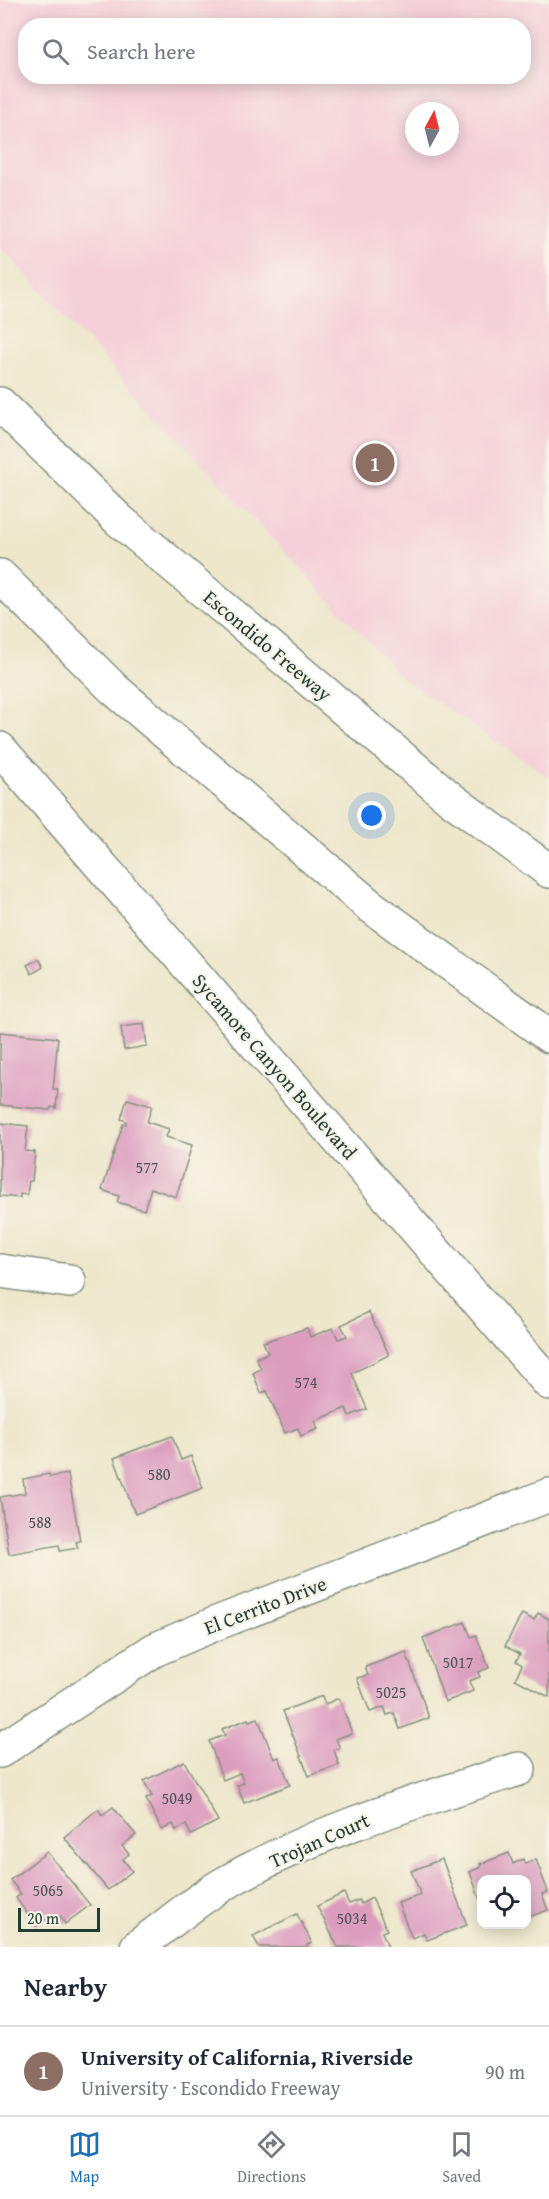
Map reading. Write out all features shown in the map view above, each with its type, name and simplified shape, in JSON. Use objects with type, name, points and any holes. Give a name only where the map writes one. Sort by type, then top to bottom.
[{"type":"main road","name":"Escondido Freeway","points":[[0,404],[119,520],[451,800],[549,871]]},
{"type":"main road","points":[[0,576],[114,689],[359,897],[549,1036]]},
{"type":"main road","name":"Sycamore Canyon Boulevard","points":[[0,749],[549,1383]]},
{"type":"main road","points":[[0,1271],[69,1281]]},
{"type":"main road","name":"El Cerrito Drive","points":[[0,1752],[154,1650],[217,1623],[549,1495]]},
{"type":"main road","name":"Trojan Court","points":[[137,1947],[221,1886],[299,1845],[384,1812],[519,1769]]},
{"type":"shaded area","points":[[0,0],[549,0],[549,777],[403,679],[0,247]]},
{"type":"building","points":[[38,959],[43,967],[32,974],[27,965]]},
{"type":"building","points":[[144,1024],[147,1046],[124,1050],[121,1027]]},
{"type":"building","points":[[0,1032],[58,1038],[53,1089],[58,1089],[56,1108],[51,1107],[50,1110],[0,1105]]},
{"type":"building","points":[[127,1099],[152,1106],[147,1122],[169,1129],[166,1137],[192,1145],[176,1197],[151,1188],[144,1210],[117,1202],[119,1196],[102,1190],[123,1124],[126,1124],[126,1121],[121,1119]]},
{"type":"building","points":[[0,1123],[28,1126],[25,1151],[35,1152],[32,1181],[29,1181],[27,1195],[20,1194],[20,1198],[0,1196]]},
{"type":"building","points":[[369,1312],[389,1355],[352,1373],[367,1409],[349,1416],[346,1408],[315,1421],[318,1429],[301,1436],[298,1428],[285,1433],[267,1391],[261,1393],[253,1373],[261,1369],[256,1358],[268,1353],[263,1342],[307,1328],[310,1337],[333,1328],[338,1339],[347,1336],[341,1325]]},
{"type":"building","points":[[172,1436],[181,1460],[191,1456],[203,1488],[135,1514],[114,1458]]},
{"type":"building","points":[[49,1474],[50,1477],[68,1474],[80,1541],[76,1542],[78,1548],[60,1551],[59,1545],[9,1554],[0,1497],[25,1493],[23,1479]]},
{"type":"building","points":[[538,1613],[549,1619],[549,1697],[515,1679],[522,1665],[516,1661],[520,1654],[505,1646],[522,1614],[534,1620]]},
{"type":"building","points":[[465,1622],[471,1637],[476,1635],[489,1668],[478,1672],[480,1677],[469,1681],[473,1691],[445,1702],[423,1638]]},
{"type":"building","points":[[406,1652],[429,1718],[400,1729],[394,1713],[387,1715],[384,1707],[370,1712],[357,1678],[368,1675],[365,1667]]},
{"type":"building","points":[[322,1696],[325,1704],[339,1698],[352,1733],[336,1739],[340,1748],[334,1750],[339,1765],[309,1776],[283,1711]]},
{"type":"building","points":[[258,1718],[274,1759],[279,1757],[290,1785],[244,1803],[237,1785],[244,1783],[240,1773],[223,1780],[209,1741],[225,1735],[222,1729],[248,1719],[249,1721]]},
{"type":"building","points":[[184,1761],[218,1821],[191,1835],[186,1825],[176,1830],[173,1824],[162,1830],[146,1799],[152,1796],[144,1781]]},
{"type":"building","points":[[113,1807],[136,1835],[122,1846],[129,1854],[123,1859],[132,1871],[108,1890],[64,1837],[98,1809],[102,1815]]},
{"type":"building","points":[[47,1852],[90,1905],[65,1924],[60,1916],[51,1923],[47,1918],[36,1926],[16,1898],[21,1894],[10,1880]]},
{"type":"building","points":[[509,1853],[513,1864],[523,1859],[525,1864],[536,1859],[548,1892],[542,1894],[548,1910],[531,1916],[531,1875],[477,1875],[477,1892],[470,1872],[481,1867],[480,1864]]},
{"type":"building","points":[[442,1859],[467,1925],[427,1940],[424,1933],[412,1938],[398,1903],[421,1895],[411,1871]]},
{"type":"building","points":[[344,1893],[349,1904],[359,1900],[361,1904],[372,1898],[387,1930],[382,1932],[388,1947],[338,1947],[317,1906]]},
{"type":"building","points":[[297,1914],[312,1943],[307,1947],[259,1947],[253,1936]]},
{"type":"place","name":"University of California, Riverside","points":[[375,463]]}]
